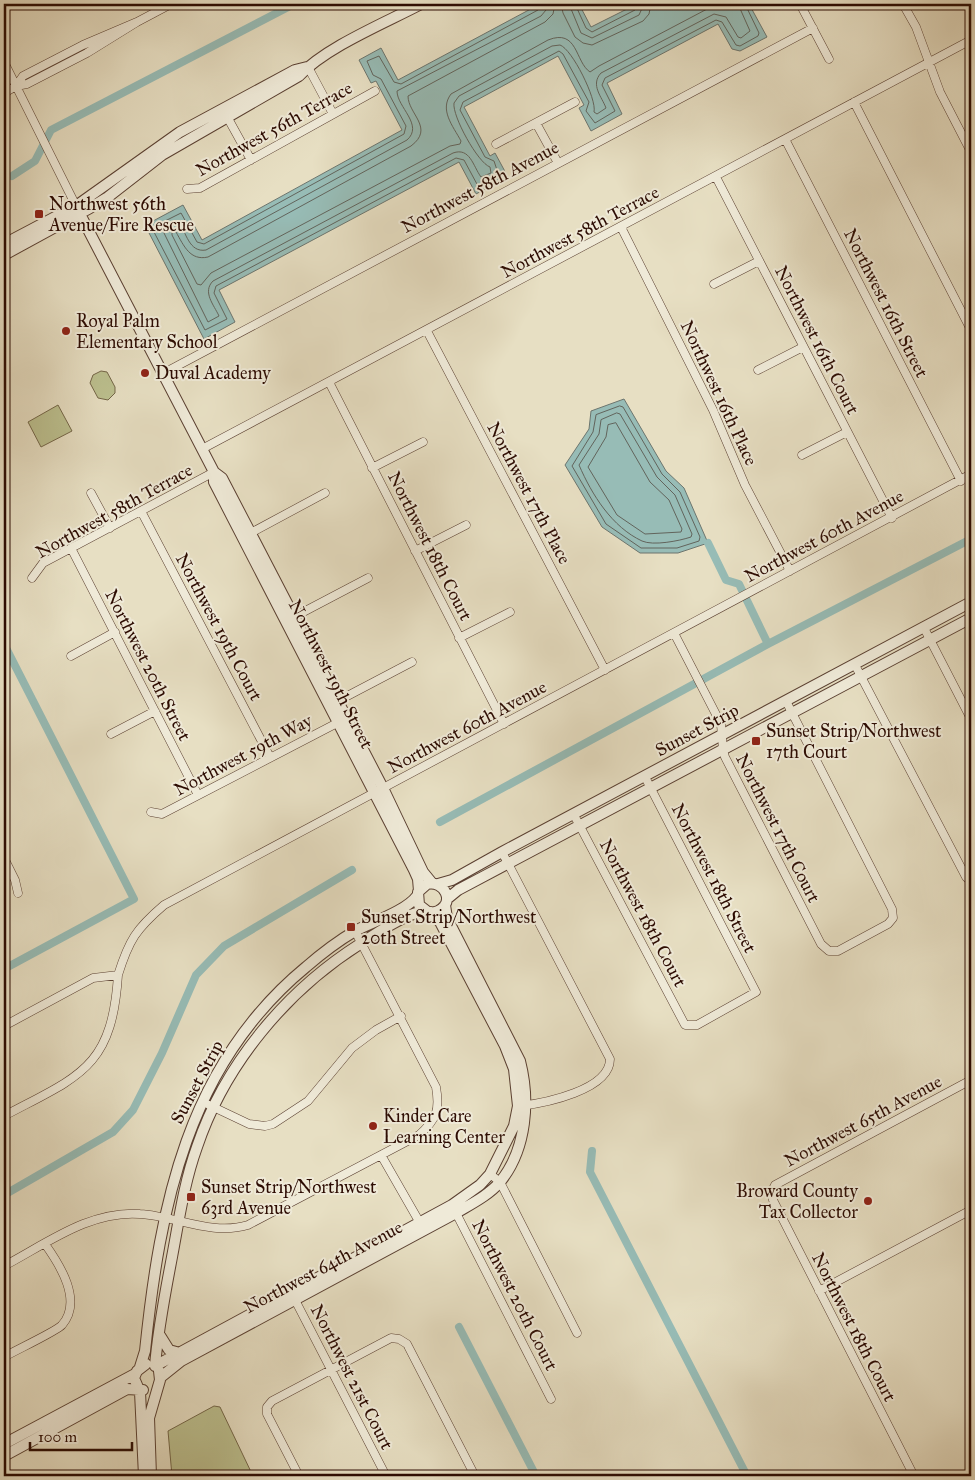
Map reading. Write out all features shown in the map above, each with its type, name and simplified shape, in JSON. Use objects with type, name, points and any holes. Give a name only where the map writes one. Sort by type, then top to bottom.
[{"type":"street","points":[[4,92],[16,86],[27,84],[87,53],[137,22],[171,4]]},
{"type":"street","points":[[4,244],[108,197],[162,155],[225,113],[299,76],[308,67],[421,4]]},
{"type":"street","points":[[800,4],[829,59]]},
{"type":"street","points":[[903,4],[916,27],[940,92],[971,152]]},
{"type":"street","name":"Northwest 58th Avenue","points":[[162,374],[812,28]]},
{"type":"street","name":"Northwest 58th Terrace","points":[[202,449],[971,40]]},
{"type":"street","name":"Northwest 19th Street","points":[[4,62],[78,210],[214,472],[214,482],[246,536],[422,872],[435,884]]},
{"type":"street","points":[[308,67],[333,114]]},
{"type":"street","name":"Northwest 56th Terrace","points":[[187,189],[200,188],[375,91]]},
{"type":"street","points":[[496,144],[575,102]]},
{"type":"street","points":[[854,102],[971,330]]},
{"type":"street","points":[[225,113],[251,160]]},
{"type":"street","points":[[536,124],[558,163]]},
{"type":"street","name":"Northwest 16th Street","points":[[785,140],[961,481]]},
{"type":"street","name":"Northwest 16th Court","points":[[716,177],[892,518]]},
{"type":"street","points":[[4,255],[78,210]]},
{"type":"street","name":"Northwest 16th Place","points":[[620,227],[713,410],[746,484],[790,571]]},
{"type":"street","points":[[714,284],[759,261]]},
{"type":"street","name":"Northwest 17th Place","points":[[427,331],[605,670]]},
{"type":"street","points":[[758,370],[803,347]]},
{"type":"street","name":"Northwest 18th Court","points":[[329,382],[504,724]]},
{"type":"street","points":[[802,455],[847,432]]},
{"type":"street","points":[[372,468],[423,442]]},
{"type":"street","name":"Northwest 58th Terrace","points":[[32,578],[43,563],[214,472]]},
{"type":"street","name":"Northwest 60th Avenue","points":[[4,1116],[63,1084],[81,1072],[98,1056],[108,1035],[116,1005],[118,975],[128,944],[144,922],[164,905],[892,518],[971,474]]},
{"type":"street","points":[[92,493],[110,528]]},
{"type":"street","points":[[246,536],[325,493]]},
{"type":"street","name":"Northwest 19th Court","points":[[141,511],[270,757]]},
{"type":"street","points":[[415,551],[466,525]]},
{"type":"street","name":"Northwest 20th Street","points":[[71,548],[198,795]]},
{"type":"street","points":[[290,619],[368,578]]},
{"type":"street","name":"Sunset Strip","points":[[435,884],[452,880],[971,602]]},
{"type":"street","points":[[460,638],[510,612]]},
{"type":"street","name":"Sunset Strip","points":[[446,902],[458,890],[971,618]]},
{"type":"street","points":[[924,628],[971,719]]},
{"type":"street","points":[[71,656],[115,632]]},
{"type":"street","name":"Northwest 17th Court","points":[[674,633],[721,724],[723,750],[821,944],[829,951],[838,951],[888,924],[893,918],[892,909],[792,713]]},
{"type":"street","points":[[334,703],[412,662]]},
{"type":"street","points":[[855,665],[966,878],[971,882]]},
{"type":"street","points":[[786,701],[792,713]]},
{"type":"street","points":[[111,734],[155,711]]},
{"type":"street","name":"Northwest 59th Way","points":[[152,812],[162,814],[343,720]]},
{"type":"street","name":"Northwest 18th Street","points":[[645,777],[756,992],[697,1025],[685,1025]]},
{"type":"street","name":"Northwest 19th Street","points":[[379,791],[418,879],[418,893]]},
{"type":"street","name":"Northwest 18th Court","points":[[574,815],[685,1025]]},
{"type":"street","points":[[502,852],[610,1059],[610,1068],[605,1076],[563,1098],[545,1103],[522,1105]]},
{"type":"street","points":[[4,858],[15,880],[18,893]]},
{"type":"street","points":[[500,1182],[512,1160],[519,1141],[526,1085],[520,1061],[446,918],[446,892],[435,884],[424,886],[418,893],[419,905],[440,922],[514,1069],[522,1105],[514,1126],[490,1174],[500,1182],[578,1333]]},
{"type":"street","name":"Sunset Strip","points":[[138,1370],[145,1351],[165,1218],[184,1143],[201,1101],[220,1066],[249,1025],[277,993],[306,967],[355,931],[407,904],[418,893]]},
{"type":"street","points":[[429,912],[437,912],[446,902]]},
{"type":"street","name":"Sunset Strip","points":[[155,1366],[179,1220],[190,1169],[213,1106],[231,1075],[261,1033],[299,990],[339,957],[411,915],[429,912]]},
{"type":"street","points":[[4,1266],[92,1219],[115,1214],[140,1214],[223,1230],[248,1225],[419,1135],[429,1126],[436,1115],[439,1103],[436,1086],[355,931]]},
{"type":"street","points":[[4,1026],[93,978],[118,975]]},
{"type":"street","points":[[201,1101],[249,1124],[265,1126],[273,1124],[308,1101],[352,1048],[376,1030],[400,1016]]},
{"type":"street","points":[[249,1025],[261,1033]]},
{"type":"street","name":"Northwest 65th Avenue","points":[[772,1191],[776,1185],[971,1080]]},
{"type":"street","points":[[382,1155],[420,1223]]},
{"type":"street","name":"Northwest 64th Avenue","points":[[159,1382],[181,1361],[420,1223],[454,1209],[480,1186],[490,1174]]},
{"type":"street","name":"Northwest 64th Avenue","points":[[155,1366],[180,1353],[199,1340],[293,1296],[500,1182]]},
{"type":"street","name":"Northwest 18th Court","points":[[772,1191],[773,1200],[914,1476]]},
{"type":"street","name":"Northwest 20th Court","points":[[454,1209],[550,1399]]},
{"type":"street","points":[[819,1291],[971,1210]]},
{"type":"street","points":[[4,1357],[62,1326],[69,1310],[71,1293],[58,1262],[45,1244]]},
{"type":"street","name":"Northwest 21st Court","points":[[293,1296],[386,1476]]},
{"type":"street","points":[[159,1334],[166,1348],[175,1353],[180,1353]]},
{"type":"street","points":[[298,1476],[266,1414],[267,1407],[272,1401],[331,1369],[391,1338],[399,1338],[407,1344],[475,1476]]},
{"type":"street","points":[[4,1444],[147,1364],[155,1366],[159,1382],[149,1418],[152,1476]]},
{"type":"street","points":[[138,1370],[135,1381],[139,1388],[141,1406],[144,1476]]},
{"type":"street","points":[[4,1456],[126,1388],[139,1388],[147,1391],[159,1382]]},
{"type":"street","points":[[119,1393],[130,1395],[141,1406]]},
{"type":"green space","points":[[101,371],[107,372],[115,387],[115,393],[108,400],[98,398],[90,383],[93,375]]},
{"type":"green space","points":[[58,405],[72,431],[41,447],[28,422]]},
{"type":"green space","points":[[214,1406],[220,1407],[253,1476],[172,1476],[168,1431]]},
{"type":"water","points":[[540,4],[579,4],[591,27],[637,4],[749,4],[767,37],[740,51],[732,49],[718,24],[607,83],[622,114],[591,131],[579,108],[584,105],[558,56],[464,107],[490,156],[495,153],[508,177],[476,194],[459,162],[219,290],[235,322],[204,339],[148,231],[153,221],[183,205],[202,240],[402,130],[376,81],[371,83],[359,60],[381,48],[398,80]]},
{"type":"water","points":[[624,399],[666,471],[684,488],[708,543],[678,553],[640,553],[602,527],[565,465],[589,429],[591,411]]},
{"type":"waterway","points":[[12,176],[35,161],[51,130],[294,4]]},
{"type":"waterway","points":[[440,822],[768,644],[971,539]]},
{"type":"waterway","points":[[708,543],[726,580],[739,584],[768,644]]},
{"type":"waterway","points":[[4,644],[134,899],[4,969]]},
{"type":"waterway","points":[[4,1195],[113,1132],[133,1110],[162,1053],[196,975],[224,946],[352,870]]},
{"type":"waterway","points":[[592,1151],[590,1172],[747,1476]]},
{"type":"waterway","points":[[459,1327],[536,1476]]},
{"type":"place","name":"Northwest 56th Avenue/Fire Rescue","points":[[39,214]]},
{"type":"place","name":"Royal Palm Elementary School","points":[[66,331]]},
{"type":"place","name":"Duval Academy","points":[[145,373]]},
{"type":"place","name":"Sunset Strip/Northwest 17th Court","points":[[756,741]]},
{"type":"place","name":"Sunset Strip/Northwest 20th Street","points":[[351,927]]},
{"type":"place","name":"Kinder Care Learning Center","points":[[373,1126]]},
{"type":"place","name":"Sunset Strip/Northwest 63rd Avenue","points":[[191,1197]]},
{"type":"place","name":"Broward County Tax Collector","points":[[868,1201]]}]
